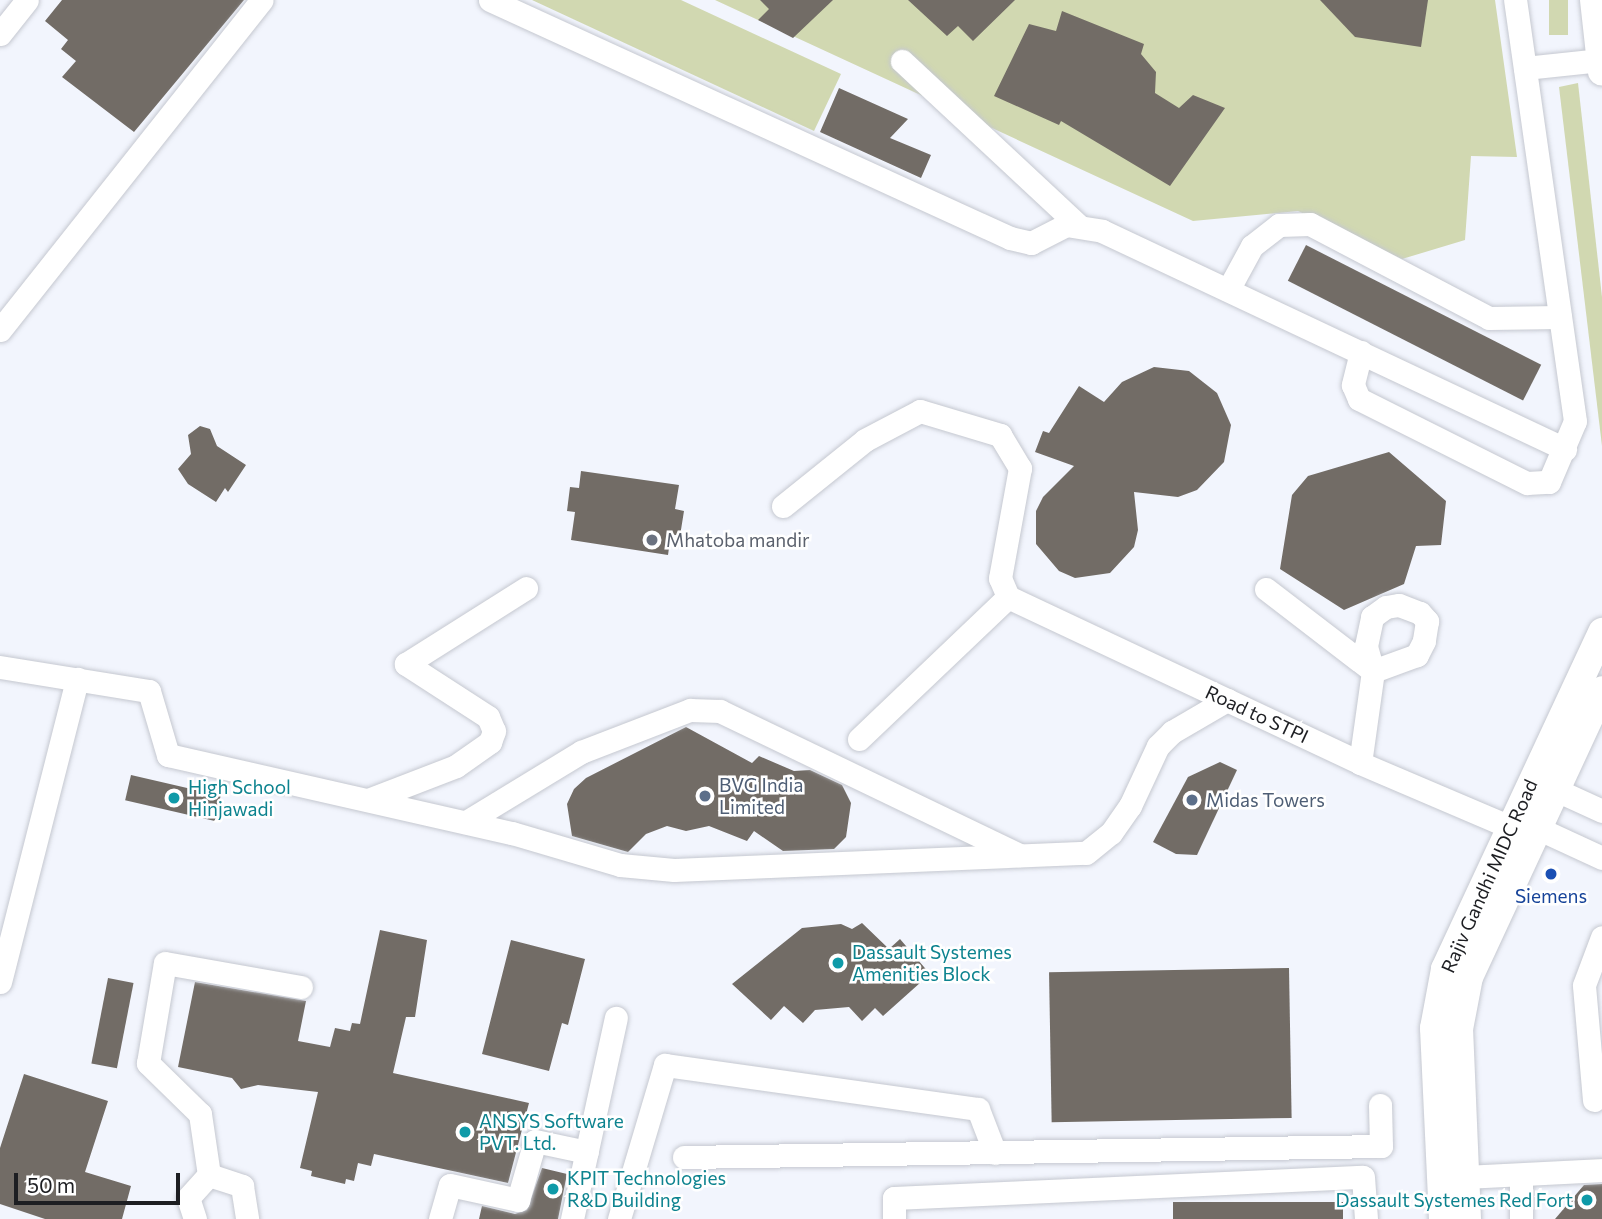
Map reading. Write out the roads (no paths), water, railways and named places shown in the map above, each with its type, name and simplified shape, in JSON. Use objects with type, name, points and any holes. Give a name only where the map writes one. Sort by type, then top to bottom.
[{"type":"main road","points":[[1594,0],[1601,66]]},
{"type":"main road","name":"Rajiv Gandhi MIDC Road","points":[[1467,1219],[1460,1029],[1469,977],[1602,632]]},
{"type":"main road","name":"Rajiv Gandhi MIDC Road","points":[[1443,1219],[1434,1028],[1438,997],[1446,969],[1525,830],[1553,789],[1602,690]]},
{"type":"street","points":[[0,330],[262,0]]},
{"type":"street","points":[[490,0],[1010,238],[1031,243],[1066,225],[1102,231],[1565,449]]},
{"type":"street","points":[[1361,352],[1353,384],[1359,399],[1527,483],[1549,482],[1575,421],[1516,0]]},
{"type":"street","points":[[0,34],[18,3]]},
{"type":"street","points":[[902,61],[1078,225]]},
{"type":"street","points":[[1525,68],[1601,66]]},
{"type":"street","points":[[1228,290],[1252,246],[1279,225],[1310,225],[1489,318],[1560,317]]},
{"type":"street","points":[[783,506],[866,440],[920,411],[1000,435],[1020,468],[1000,578],[1008,597],[859,739]]},
{"type":"street","points":[[368,800],[456,766],[490,742],[494,731],[488,717],[406,664],[526,588]]},
{"type":"street","points":[[1266,589],[1373,671],[1360,762]]},
{"type":"street","name":"Road to STPI","points":[[1008,597],[1360,762],[1525,830],[1602,858]]},
{"type":"street","points":[[0,667],[149,691],[168,755],[467,822],[608,862],[674,870],[1086,853],[1098,844],[1129,806],[1158,746],[1172,732],[1227,700]]},
{"type":"street","points":[[0,982],[6,933],[77,679]]},
{"type":"street","points":[[467,822],[581,752],[690,710],[720,711],[1021,857]]},
{"type":"street","points":[[1553,789],[1602,811]]},
{"type":"street","points":[[1594,1100],[1584,985],[1602,937]]},
{"type":"street","points":[[209,1175],[200,1114],[148,1063],[165,963],[301,988]]},
{"type":"street","points":[[572,1219],[616,1018]]},
{"type":"street","points":[[619,1219],[665,1065],[978,1109],[995,1153]]},
{"type":"street","points":[[684,1157],[1381,1146],[1380,1105]]},
{"type":"street","points":[[440,1219],[450,1185],[517,1200],[535,1141],[587,1152]]},
{"type":"street","points":[[1466,1177],[1602,1170]]},
{"type":"street","points":[[195,1219],[188,1198],[209,1175]]},
{"type":"street","points":[[209,1175],[242,1186],[247,1219]]},
{"type":"street","points":[[1521,1175],[1521,1219]]},
{"type":"street","points":[[894,1219],[894,1198],[1363,1177],[1366,1219]]},
{"type":"place","name":"Mhatoba mandir","points":[[652,540]]},
{"type":"place","name":"BVG India Limited","points":[[705,796]]},
{"type":"place","name":"High School Hinjawadi","points":[[174,798]]},
{"type":"place","name":"Midas Towers","points":[[1192,800]]},
{"type":"place","name":"Siemens","points":[[1551,874]]},
{"type":"place","name":"Dassault Systemes Amenities Block","points":[[838,963]]},
{"type":"place","name":"ANSYS Software PVT. Ltd.","points":[[465,1132]]},
{"type":"place","name":"KPIT Technologies R&D Building","points":[[553,1189]]},
{"type":"place","name":"Dassault Systemes Red Fort","points":[[1587,1200]]}]
